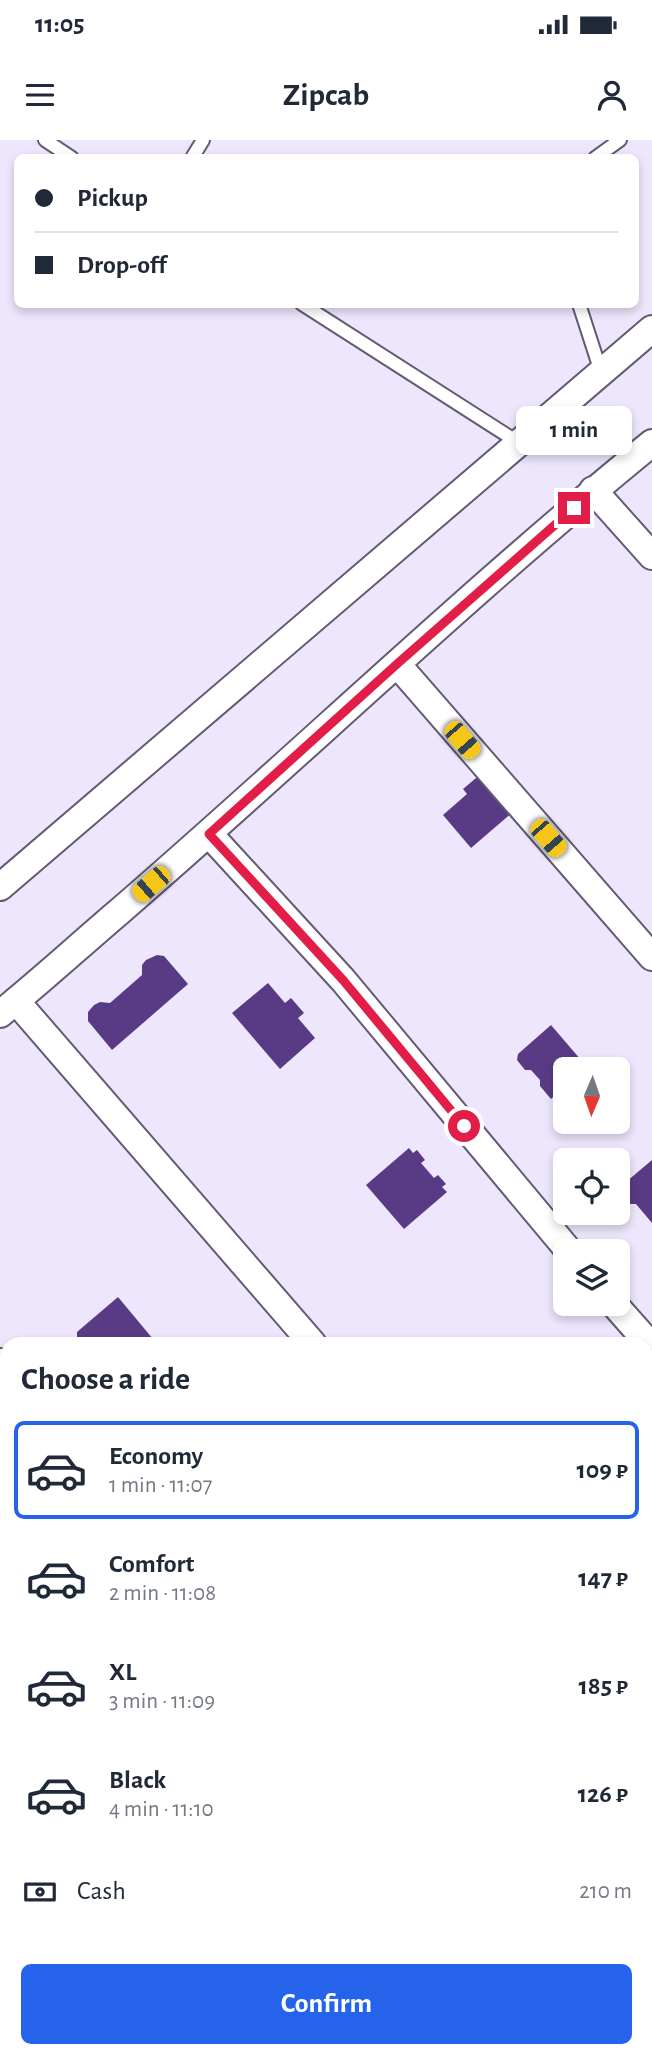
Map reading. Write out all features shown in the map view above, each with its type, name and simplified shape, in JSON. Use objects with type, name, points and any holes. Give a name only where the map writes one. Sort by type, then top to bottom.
[{"type":"street","points":[[0,887],[652,329]]},
{"type":"street","points":[[307,1337],[8,1008],[209,834],[593,490],[652,443]]},
{"type":"street","points":[[593,490],[652,556]]},
{"type":"street","points":[[397,664],[652,957]]},
{"type":"street","points":[[209,834],[343,980],[559,1239]]},
{"type":"street","points":[[625,1316],[643,1337]]},
{"type":"lane","points":[[45,140],[66,154]]},
{"type":"lane","points":[[601,154],[620,140]]},
{"type":"lane","points":[[309,308],[519,443]]},
{"type":"lane","points":[[580,308],[601,372]]},
{"type":"building","points":[[482,773],[514,811],[471,848],[443,815],[467,794],[463,789]]},
{"type":"building","points":[[157,955],[164,956],[188,984],[112,1050],[88,1021],[88,1012],[100,1002],[110,1003],[142,975],[142,965],[146,960]]},
{"type":"building","points":[[268,983],[285,1003],[291,998],[304,1013],[298,1018],[315,1038],[280,1069],[232,1013]]},
{"type":"building","points":[[551,1025],[578,1057],[553,1057],[551,1099],[540,1086],[540,1080],[531,1070],[525,1070],[517,1060],[518,1054]]},
{"type":"building","points":[[409,1148],[413,1153],[417,1150],[425,1160],[421,1163],[434,1178],[438,1175],[446,1184],[442,1187],[447,1192],[404,1229],[366,1185]]},
{"type":"building","points":[[652,1160],[652,1223],[636,1204],[630,1204],[630,1179]]},
{"type":"building","points":[[118,1297],[151,1337],[77,1337],[77,1332]]},
{"type":"route","points":[[464,1126],[343,980],[209,834],[574,508]]}]
